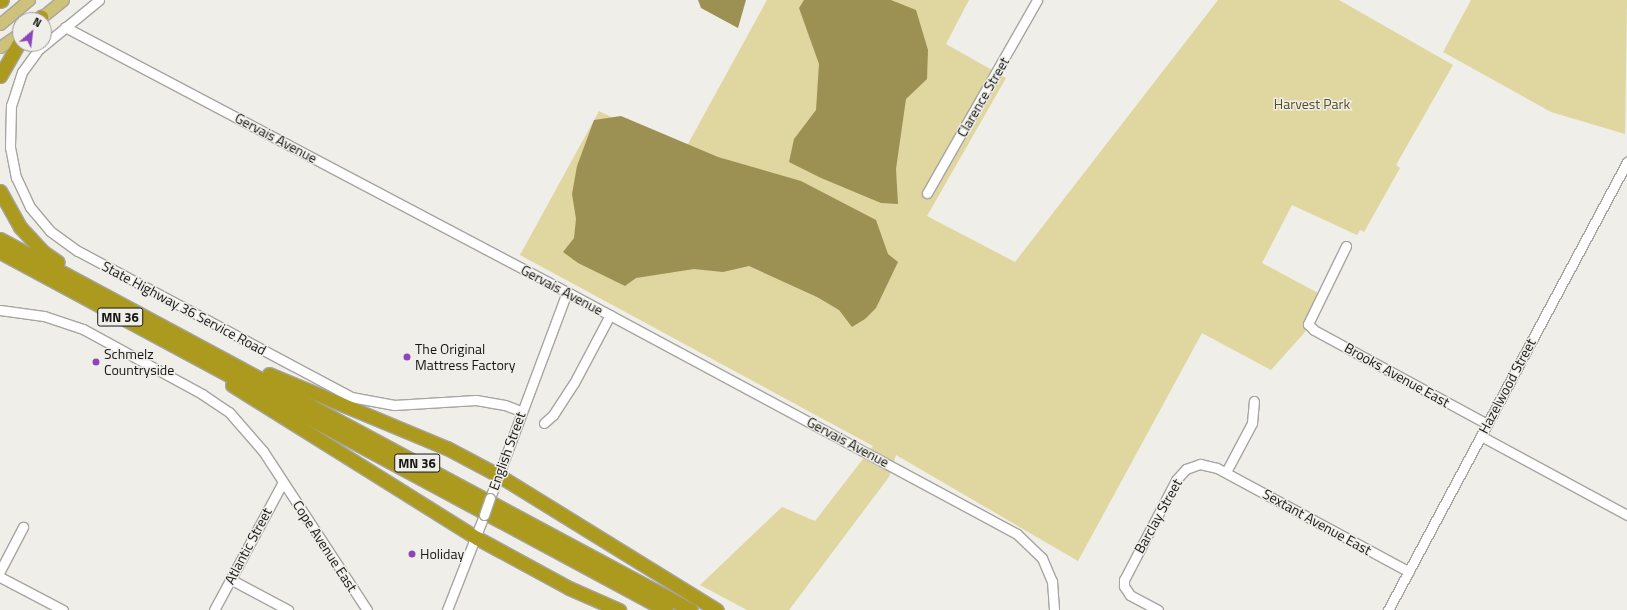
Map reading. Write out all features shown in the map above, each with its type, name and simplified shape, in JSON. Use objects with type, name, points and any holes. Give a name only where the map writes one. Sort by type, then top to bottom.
[{"type":"highway","points":[[0,76],[14,52]]},
{"type":"highway","points":[[0,192],[20,227],[42,251],[128,308]]},
{"type":"highway","name":"MN 36","points":[[0,239],[691,610]]},
{"type":"highway","name":"MN 36","points":[[0,252],[666,610]]},
{"type":"highway","points":[[0,259],[54,281]]},
{"type":"highway","points":[[142,316],[301,390],[437,443],[496,481],[717,610]]},
{"type":"highway","points":[[186,353],[248,397],[478,532],[569,588],[619,610]]},
{"type":"main road","points":[[0,24],[29,0]]},
{"type":"main road","points":[[48,12],[63,0]]},
{"type":"main road","points":[[0,47],[12,39]]},
{"type":"street","name":"State Highway 36 Service Road","points":[[99,0],[38,50],[22,72],[13,93],[9,119],[10,147],[16,177],[30,207],[50,231],[78,251],[351,397],[394,405],[476,400],[505,405],[521,411]]},
{"type":"street","name":"Clarence Street","points":[[927,193],[1037,0]]},
{"type":"street","name":"Gervais Avenue","points":[[65,27],[567,292],[1017,534],[1034,549],[1047,569],[1052,581],[1054,610]]},
{"type":"street","name":"Hazelwood Street","points":[[1388,610],[1627,162]]},
{"type":"street","name":"Brooks Avenue East","points":[[1346,246],[1308,324],[1314,330],[1487,424]]},
{"type":"street","name":"English Street","points":[[447,610],[478,532],[521,411],[567,292]]},
{"type":"street","name":"Cope Avenue East","points":[[0,310],[44,316],[83,329],[210,399],[229,412],[253,437],[367,610]]},
{"type":"street","points":[[544,423],[553,415],[574,383],[610,315]]},
{"type":"street","points":[[1226,472],[1252,423],[1254,401]]},
{"type":"street","points":[[1481,436],[1627,515]]},
{"type":"street","name":"Barclay Street","points":[[1158,610],[1130,595],[1124,586],[1126,574],[1181,474],[1200,464],[1213,466],[1226,472]]},
{"type":"street","name":"Sextant Avenue East","points":[[1226,472],[1408,572]]},
{"type":"street","name":"Atlantic Street","points":[[214,610],[282,482]]},
{"type":"street","points":[[0,571],[23,527]]},
{"type":"street","points":[[0,577],[63,610]]},
{"type":"street","points":[[230,579],[288,610]]},
{"type":"green space","name":"Harvest Park","points":[[767,0],[969,0],[946,44],[1006,78],[927,216],[1015,262],[1218,0],[1339,0],[1453,65],[1396,165],[1400,168],[1364,232],[1360,230],[1357,235],[1292,205],[1262,263],[1318,293],[1305,332],[1271,370],[1202,333],[1078,561],[896,455],[889,477],[789,610],[747,610],[700,585],[782,507],[815,521],[873,446],[520,255],[599,111],[683,153]]},
{"type":"green space","points":[[1471,0],[1627,0],[1625,134],[1551,112],[1443,52]]},
{"type":"shaded area","points":[[698,0],[746,0],[738,28],[701,8]]},
{"type":"shaded area","points":[[804,0],[891,0],[916,10],[928,50],[927,79],[906,99],[896,169],[898,204],[881,203],[821,178],[789,162],[794,139],[816,110],[819,64],[799,8]]},
{"type":"shaded area","points":[[621,116],[718,157],[801,181],[876,220],[888,254],[898,262],[876,308],[865,319],[852,327],[839,310],[817,297],[749,266],[723,272],[694,269],[636,278],[625,286],[578,263],[563,252],[574,238],[576,219],[572,194],[577,166],[594,120]]},
{"type":"place","name":"The Original Mattress Factory","points":[[407,357]]},
{"type":"place","name":"Schmelz Countryside","points":[[96,362]]},
{"type":"place","name":"Holiday","points":[[412,554]]}]
